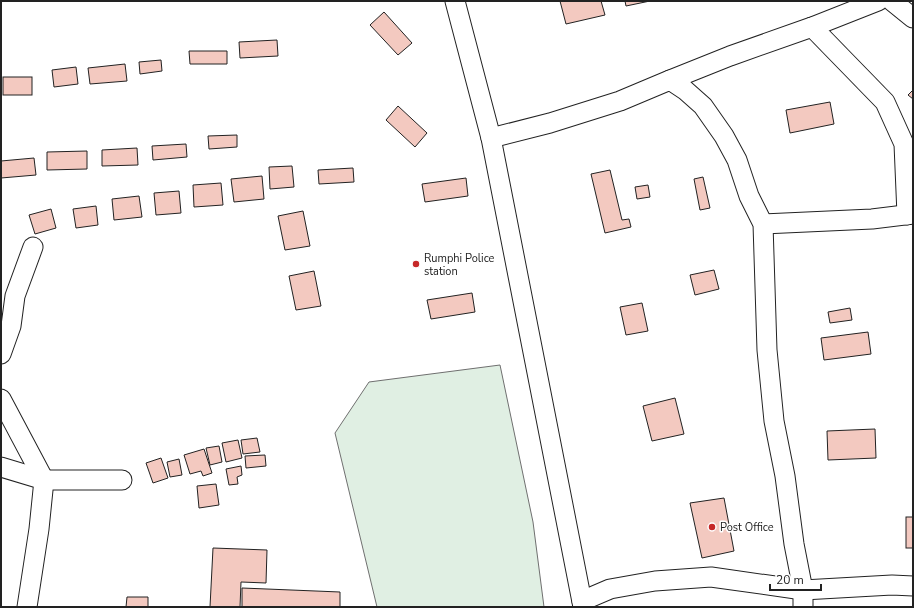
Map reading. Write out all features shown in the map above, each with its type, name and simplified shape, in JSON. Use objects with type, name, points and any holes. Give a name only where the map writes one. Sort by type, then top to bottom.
[{"type":"street","points":[[455,1],[491,138],[582,604],[610,589],[655,581],[711,577],[803,598],[892,585],[913,586]]},
{"type":"street","points":[[491,138],[550,123],[620,101],[730,56],[812,27],[878,1]]},
{"type":"street","points":[[892,1],[913,18]]},
{"type":"street","points":[[763,224],[872,219],[910,215],[904,144],[884,102],[812,27]]},
{"type":"street","points":[[670,80],[685,90],[703,106],[724,136],[737,160],[749,196],[763,224],[767,350],[774,422],[785,476],[803,598]]},
{"type":"street","points":[[1,354],[11,326],[15,296],[33,247]]},
{"type":"street","points":[[1,399],[44,480],[39,529],[27,607]]},
{"type":"street","points":[[1,467],[44,480],[122,480]]},
{"type":"green space","points":[[500,365],[533,522],[544,607],[377,607],[335,433],[369,382]]},
{"type":"building","points":[[560,1],[601,1],[605,15],[566,24]]},
{"type":"building","points":[[625,1],[650,1],[626,6]]},
{"type":"building","points":[[384,12],[412,43],[398,55],[370,25]]},
{"type":"building","points":[[277,40],[278,56],[240,58],[239,42]]},
{"type":"building","points":[[189,51],[227,51],[227,64],[190,64]]},
{"type":"building","points":[[161,60],[162,71],[140,74],[139,62]]},
{"type":"building","points":[[125,64],[127,81],[90,84],[88,68]]},
{"type":"building","points":[[76,67],[78,84],[54,87],[52,70]]},
{"type":"building","points":[[3,77],[32,77],[32,95],[3,95]]},
{"type":"building","points":[[913,90],[913,99],[908,95]]},
{"type":"building","points":[[830,102],[834,124],[790,133],[786,110]]},
{"type":"building","points":[[398,106],[427,133],[415,147],[386,120]]},
{"type":"building","points":[[237,135],[237,147],[209,149],[208,136]]},
{"type":"building","points":[[186,144],[187,157],[153,160],[152,146]]},
{"type":"building","points":[[137,148],[138,165],[102,166],[102,150]]},
{"type":"building","points":[[87,151],[87,169],[47,170],[47,152]]},
{"type":"building","points":[[34,158],[36,175],[1,178],[1,161]]},
{"type":"building","points":[[292,166],[294,187],[270,189],[269,167]]},
{"type":"building","points":[[353,168],[354,182],[319,184],[318,170]]},
{"type":"building","points":[[610,170],[622,220],[629,219],[631,227],[605,233],[591,174]]},
{"type":"building","points":[[262,176],[264,199],[234,202],[231,179]]},
{"type":"building","points":[[703,177],[710,208],[700,210],[694,179]]},
{"type":"building","points":[[466,178],[468,196],[425,202],[422,184]]},
{"type":"building","points":[[221,183],[223,205],[194,207],[193,185]]},
{"type":"building","points":[[648,185],[650,197],[637,199],[635,187]]},
{"type":"building","points":[[179,191],[181,213],[156,215],[154,193]]},
{"type":"building","points":[[139,196],[142,217],[114,220],[112,199]]},
{"type":"building","points":[[96,206],[98,225],[76,228],[73,209]]},
{"type":"building","points":[[51,209],[56,228],[35,234],[29,215]]},
{"type":"building","points":[[303,211],[310,246],[285,250],[278,216]]},
{"type":"building","points":[[714,270],[719,289],[695,295],[690,275]]},
{"type":"building","points":[[314,271],[321,306],[296,310],[289,276]]},
{"type":"building","points":[[472,293],[475,312],[431,319],[427,300]]},
{"type":"building","points":[[642,303],[648,331],[626,335],[620,307]]},
{"type":"building","points":[[850,308],[852,320],[830,323],[828,312]]},
{"type":"building","points":[[868,332],[871,354],[824,360],[821,338]]},
{"type":"building","points":[[675,398],[684,434],[652,441],[643,406]]},
{"type":"building","points":[[875,429],[876,458],[828,460],[827,431]]},
{"type":"building","points":[[257,438],[260,452],[243,454],[241,440]]},
{"type":"building","points":[[238,440],[242,458],[226,462],[222,443]]},
{"type":"building","points":[[219,446],[222,462],[210,465],[206,448]]},
{"type":"building","points":[[204,449],[212,473],[203,476],[201,471],[190,474],[184,455]]},
{"type":"building","points":[[265,455],[266,466],[246,468],[245,456]]},
{"type":"building","points":[[161,458],[168,478],[153,483],[146,463]]},
{"type":"building","points":[[179,459],[182,475],[170,477],[167,462]]},
{"type":"building","points":[[241,466],[242,475],[237,477],[238,484],[229,485],[226,469]]},
{"type":"building","points":[[216,484],[219,505],[199,508],[197,486]]},
{"type":"building","name":"Post Office","points":[[724,498],[734,551],[702,558],[690,503]]},
{"type":"building","points":[[906,517],[913,517],[913,548],[906,548]]},
{"type":"building","points":[[213,548],[267,550],[266,583],[241,582],[240,607],[210,607]]},
{"type":"building","points":[[242,588],[340,592],[340,607],[242,607]]},
{"type":"building","points":[[127,597],[148,597],[148,607],[126,607]]},
{"type":"place","name":"Rumphi Police station","points":[[416,264]]},
{"type":"place","name":"Post Office","points":[[712,527]]}]
